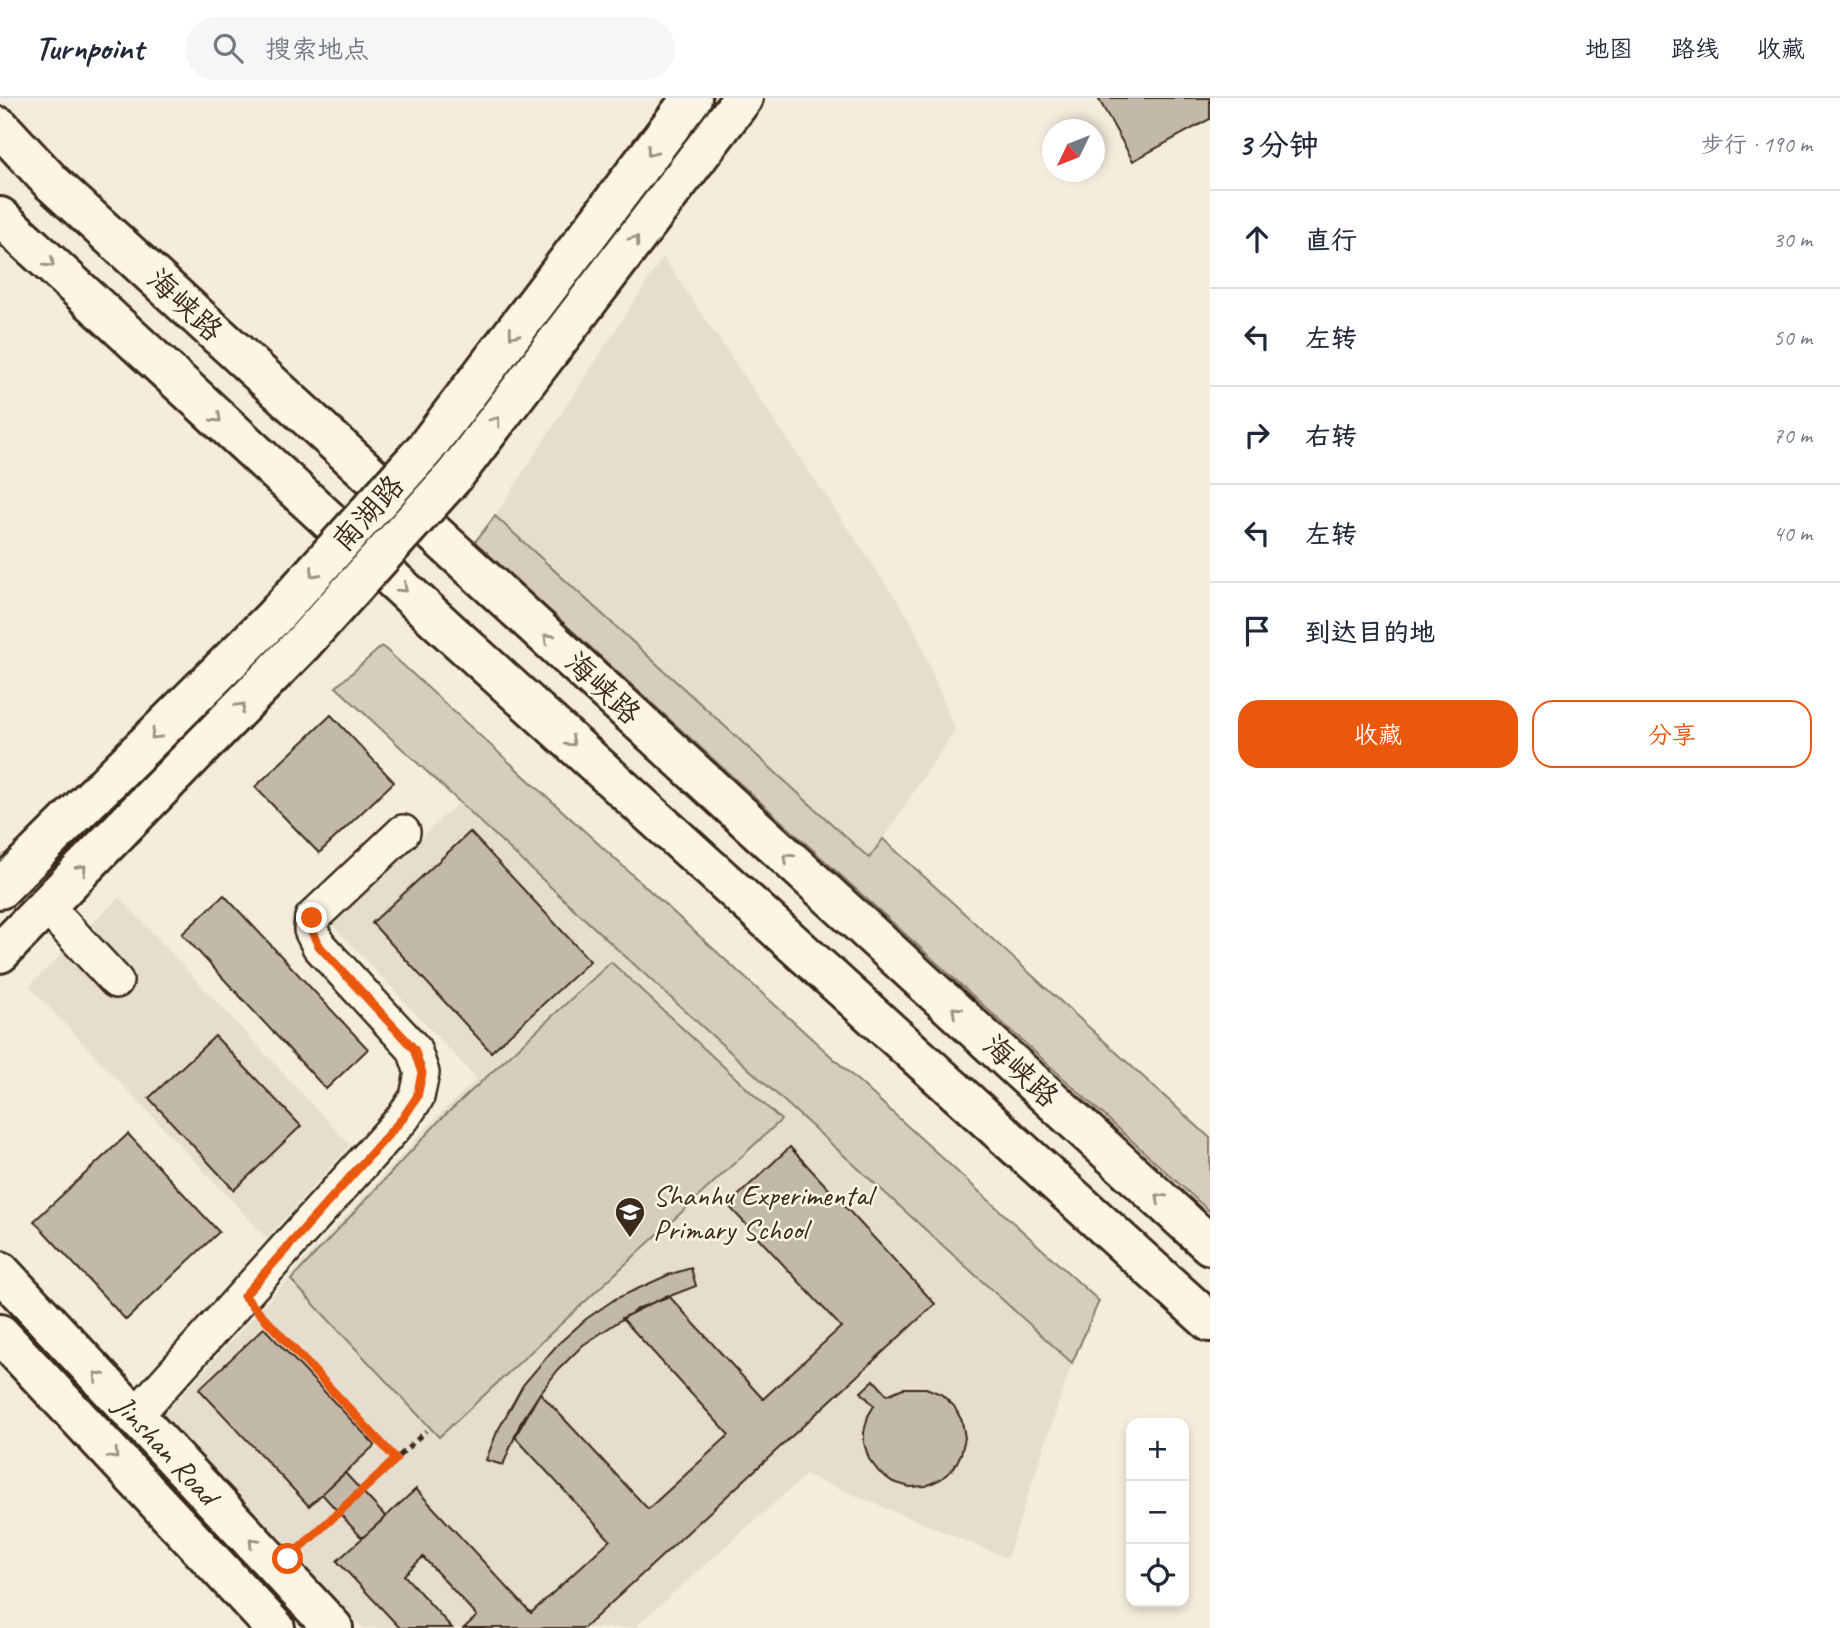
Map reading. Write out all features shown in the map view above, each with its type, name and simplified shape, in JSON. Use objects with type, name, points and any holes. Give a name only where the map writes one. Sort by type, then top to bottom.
[{"type":"main road","name":"南湖路","points":[[0,889],[273,618],[425,449],[692,98]]},
{"type":"main road","points":[[0,953],[303,643],[455,475],[743,98]]},
{"type":"main road","name":"海峡路","points":[[0,127],[51,182],[1210,1245]]},
{"type":"main road","name":"海峡路","points":[[0,217],[450,632],[1210,1322]]},
{"type":"main road","name":"Jinshan Road","points":[[0,1271],[333,1628]]},
{"type":"main road","name":"Jinshan Road","points":[[0,1334],[275,1628]]},
{"type":"street","points":[[135,1416],[403,1118],[417,1097],[422,1073],[414,1049],[319,946],[311,930],[312,918],[404,832]]},
{"type":"street","points":[[46,906],[116,981]]},
{"type":"path","points":[[244,1296],[396,1459]]},
{"type":"path","points":[[299,1549],[426,1431]]},
{"type":"shaded area","points":[[663,257],[913,624],[955,730],[870,858],[495,516]]},
{"type":"shaded area","points":[[495,516],[869,858],[883,839],[1210,1138],[1210,1212],[475,542]]},
{"type":"shaded area","points":[[382,646],[1099,1301],[1072,1363],[616,948],[336,687]]},
{"type":"shaded area","name":"Shanhu Experimental Primary School","points":[[459,802],[1072,1363],[1007,1558],[806,1475],[634,1628],[363,1628],[164,1414],[438,1116],[477,1079],[330,922]]},
{"type":"shaded area","points":[[119,897],[350,1145],[267,1238],[29,986]]},
{"type":"shaded area","points":[[611,962],[781,1120],[439,1437],[291,1280],[441,1119]]},
{"type":"building","points":[[1098,98],[1210,98],[1210,119],[1133,161]]},
{"type":"building","points":[[331,715],[394,782],[319,853],[255,787]]},
{"type":"building","points":[[470,832],[590,961],[491,1052],[372,923]]},
{"type":"building","points":[[224,895],[368,1049],[326,1089],[182,934]]},
{"type":"building","points":[[215,1036],[301,1126],[234,1190],[149,1098]]},
{"type":"building","points":[[128,1134],[219,1232],[126,1320],[34,1221]]},
{"type":"building","points":[[790,1147],[935,1304],[584,1628],[464,1628],[477,1616],[423,1557],[404,1575],[452,1628],[400,1628],[337,1561],[416,1489],[531,1613],[610,1540],[515,1437],[540,1393],[648,1509],[729,1435],[622,1318],[668,1295],[763,1399],[841,1327],[728,1205]]},
{"type":"building","points":[[691,1268],[696,1286],[639,1308],[583,1345],[558,1370],[538,1396],[520,1424],[503,1465],[486,1460],[497,1432],[523,1385],[557,1345],[586,1319],[615,1299],[668,1275]]},
{"type":"building","points":[[264,1328],[375,1445],[309,1506],[199,1389]]},
{"type":"building","points":[[874,1380],[887,1395],[903,1388],[926,1388],[941,1394],[954,1406],[962,1421],[965,1438],[954,1468],[941,1479],[926,1486],[910,1487],[893,1482],[879,1472],[869,1459],[864,1432],[874,1406],[861,1392]]},
{"type":"building","points":[[345,1473],[386,1517],[362,1538],[322,1494]]},
{"type":"place","name":"Shanhu Experimental Primary School","points":[[630,1239]]},
{"type":"route","points":[[288,1559],[396,1459],[244,1296],[403,1118],[417,1097],[422,1073],[414,1049],[319,946],[311,930],[312,918]]}]
